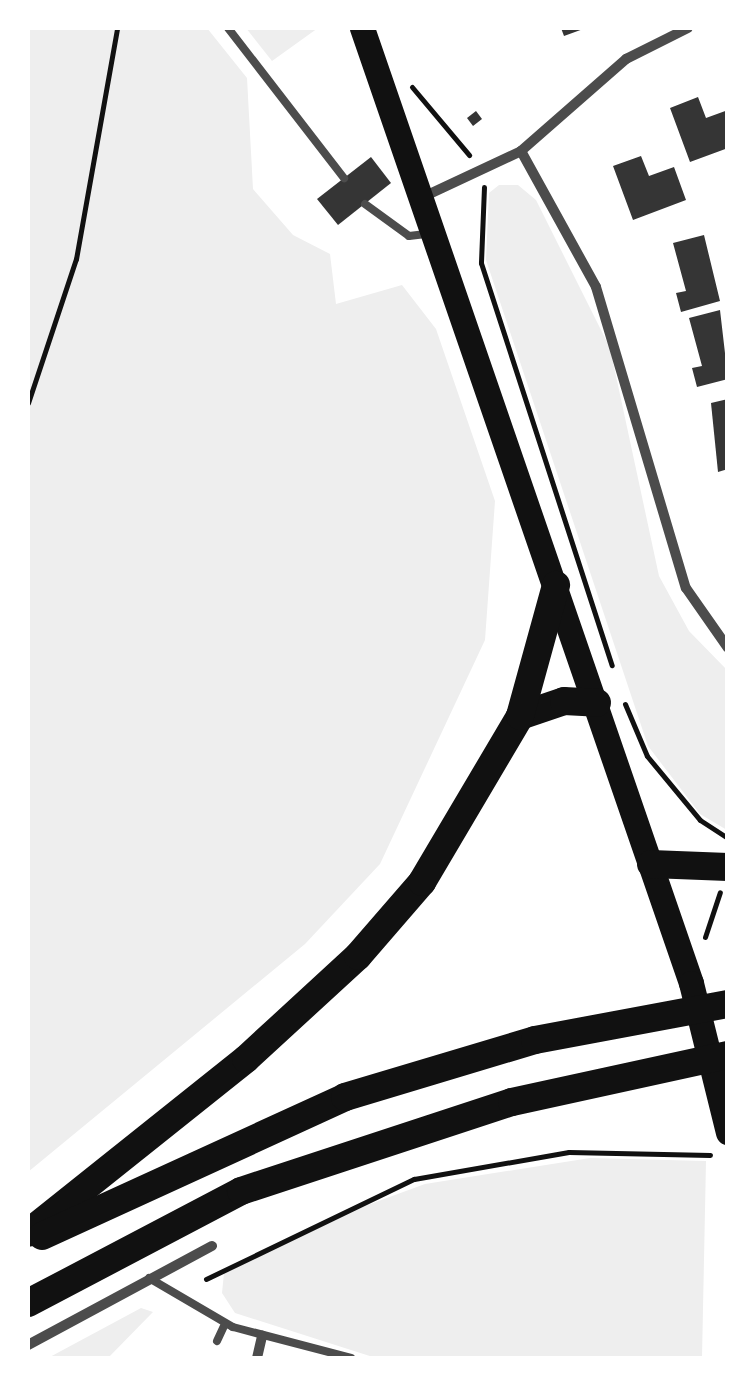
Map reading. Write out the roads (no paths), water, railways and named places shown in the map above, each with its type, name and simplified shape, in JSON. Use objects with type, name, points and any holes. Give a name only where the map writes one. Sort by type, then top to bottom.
[{"type":"highway","points":[[28,1233],[358,956],[422,882],[520,716],[556,585]]},
{"type":"highway","points":[[520,716],[564,701],[609,699]]},
{"type":"highway","points":[[651,864],[725,878]]},
{"type":"highway","points":[[28,1244],[345,1098],[535,1040],[728,1004]]},
{"type":"highway","points":[[28,1302],[240,1191],[512,1102],[728,1055]]},
{"type":"highway","points":[[640,1072],[728,1076]]},
{"type":"main road","points":[[362,28],[556,585],[609,699],[651,864],[691,983],[726,1123]]},
{"type":"street","points":[[422,197],[520,151],[626,59],[667,31],[688,28]]},
{"type":"street","points":[[520,151],[596,287],[686,588],[728,648]]},
{"type":"street","points":[[28,1345],[212,1246]]},
{"type":"street","points":[[257,1358],[262,1336]]},
{"type":"lane","points":[[228,28],[344,178]]},
{"type":"lane","points":[[364,204],[410,236],[435,232]]},
{"type":"lane","points":[[149,1278],[226,1324],[350,1358]]},
{"type":"lane","points":[[218,1341],[226,1324]]}]
